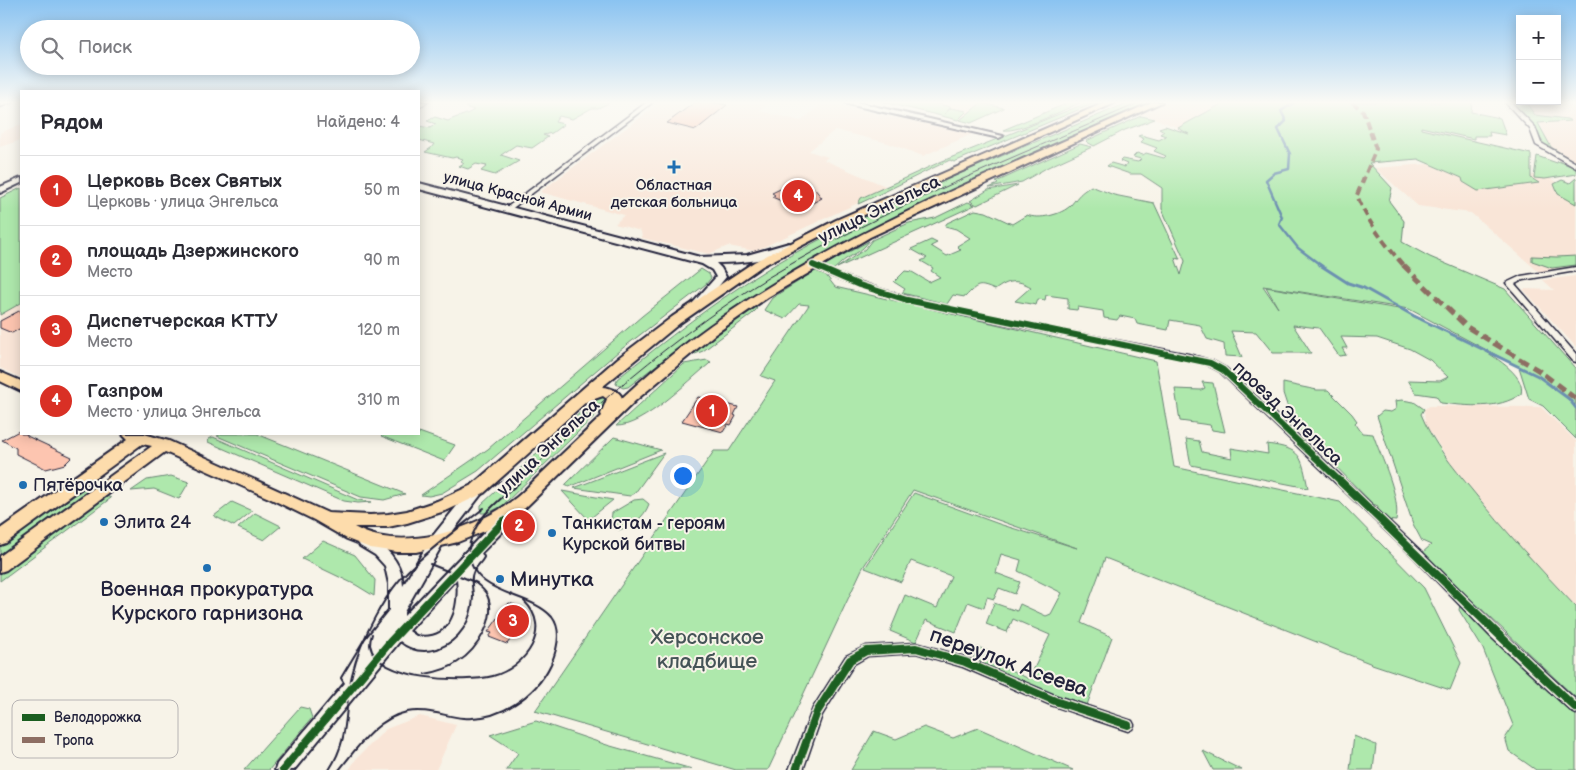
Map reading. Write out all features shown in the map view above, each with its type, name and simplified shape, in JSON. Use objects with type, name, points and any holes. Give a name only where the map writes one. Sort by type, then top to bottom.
[{"type":"main road","name":"улица Энгельса","points":[[323,516],[355,522],[392,521],[431,511],[478,489],[623,361],[696,306],[758,264],[802,241],[961,167],[1029,138]]},
{"type":"main road","name":"улица Энгельса","points":[[323,516],[364,541],[394,546],[437,541],[474,530],[518,505],[600,425],[656,376],[710,331],[764,294],[866,235],[1079,138]]},
{"type":"main road","name":"улица Красной Армии","points":[[420,186],[696,259]]},
{"type":"main road","points":[[696,259],[727,261],[752,259],[802,241]]},
{"type":"main road","points":[[696,259],[716,269],[721,277],[696,306]]},
{"type":"main road","points":[[623,361],[611,383],[619,390],[634,387],[656,376]]},
{"type":"main road","points":[[0,376],[20,386]]},
{"type":"main road","points":[[569,408],[599,392],[604,391],[613,394],[615,397],[614,404],[600,425]]},
{"type":"main road","points":[[0,538],[135,436],[164,445],[323,516]]},
{"type":"main road","points":[[0,565],[164,445]]},
{"type":"street","points":[[508,209],[602,138]]},
{"type":"street","points":[[1536,138],[1538,144],[1576,166]]},
{"type":"street","points":[[0,190],[20,180]]},
{"type":"street","name":"проезд Энгельса","points":[[813,265],[842,280],[864,288],[947,310],[1188,357],[1210,363],[1223,370],[1419,556],[1495,633],[1576,708]]},
{"type":"street","points":[[1576,269],[1521,278],[1510,284],[1576,359]]},
{"type":"street","points":[[330,711],[370,645],[395,614],[437,541],[478,489]]},
{"type":"street","points":[[364,541],[384,554],[395,573],[398,595],[395,614],[401,630],[411,641],[421,643],[438,641],[456,629],[464,612],[465,573],[518,505]]},
{"type":"street","points":[[283,770],[330,711],[401,630],[468,556],[504,521]]},
{"type":"street","name":"переулок Асеева","points":[[796,770],[817,712],[850,660],[866,651],[916,648],[965,662],[1055,700],[1128,725]]},
{"type":"shaded area","points":[[0,138],[20,138],[20,140],[0,147]]},
{"type":"shaded area","points":[[613,138],[825,138],[809,151],[828,157],[824,160],[890,188],[755,251],[728,246],[709,254],[642,238],[641,231],[615,224],[624,215],[540,192]]},
{"type":"shaded area","points":[[867,138],[963,138],[923,156],[888,143]]},
{"type":"shaded area","points":[[1546,138],[1576,138],[1576,162],[1550,147]]},
{"type":"shaded area","points":[[1428,164],[1474,183],[1541,174],[1576,192],[1576,266],[1539,272],[1471,213],[1418,206],[1375,168]]},
{"type":"shaded area","points":[[1576,276],[1576,347],[1523,289],[1554,290],[1543,280]]},
{"type":"shaded area","points":[[20,304],[19,377],[0,368],[0,315]]},
{"type":"shaded area","points":[[1430,406],[1541,407],[1576,441],[1576,607],[1513,539],[1452,465],[1425,424],[1424,409]]},
{"type":"shaded area","points":[[420,716],[456,725],[436,770],[349,770],[356,759],[386,729]]},
{"type":"green space","points":[[420,138],[547,138],[532,148],[516,145],[501,155],[519,161],[495,175],[481,171],[487,166],[476,164],[468,169],[459,166],[464,163],[461,161],[463,159],[425,152],[434,144],[420,140]]},
{"type":"green space","points":[[1000,138],[1011,138],[954,162],[950,160],[858,204],[861,198],[940,162]]},
{"type":"green space","points":[[1044,138],[1070,138],[933,199],[841,244],[786,275],[698,333],[628,387],[623,388],[616,384],[617,379],[672,335],[769,268],[856,221],[947,179]]},
{"type":"green space","points":[[1093,138],[1110,138],[1094,146],[1086,141]]},
{"type":"green space","points":[[1142,138],[1159,140],[1163,138],[1460,138],[1531,154],[1531,178],[1539,183],[1478,191],[1463,182],[1462,178],[1418,159],[1369,163],[1392,188],[1389,201],[1404,221],[1402,242],[1430,257],[1505,289],[1575,368],[1576,439],[1543,406],[1529,399],[1519,367],[1409,309],[1263,286],[1278,308],[1266,287],[1405,310],[1475,345],[1494,357],[1510,369],[1520,382],[1521,394],[1503,403],[1493,405],[1472,406],[1441,403],[1436,396],[1416,393],[1408,380],[1440,381],[1448,377],[1430,360],[1410,349],[1377,338],[1341,337],[1347,348],[1342,348],[1346,355],[1339,356],[1319,328],[1293,325],[1311,353],[1273,353],[1256,332],[1231,331],[1242,357],[1225,356],[1224,344],[1207,339],[1200,325],[1170,320],[1168,330],[1137,324],[1135,319],[1120,316],[1117,320],[1104,318],[1103,311],[1078,307],[1077,310],[1068,309],[1068,298],[1046,295],[1045,300],[1038,299],[1036,305],[1015,301],[1031,287],[1017,282],[1004,284],[995,290],[985,286],[978,286],[965,297],[953,295],[947,304],[902,293],[905,289],[894,282],[905,271],[912,272],[929,282],[940,277],[931,271],[933,268],[921,261],[927,258],[911,249],[931,240],[937,243],[931,246],[947,256],[961,250],[957,246],[970,238],[956,229],[945,226],[947,223],[975,210],[986,212],[1012,224],[1027,215],[1037,217],[1050,216],[1067,209],[1080,194],[1091,186],[1114,195],[1154,203],[1180,259],[1175,258],[1181,275],[1185,261],[1162,209],[1162,188],[1141,174],[1130,174],[1107,166],[1111,163],[1125,167],[1127,164],[1120,161],[1122,159],[1138,162],[1141,159],[1133,157],[1137,153],[1143,155],[1146,153],[1164,158],[1166,156],[1154,151],[1157,148],[1141,142],[1144,139]]},
{"type":"green space","points":[[1540,138],[1546,138],[1551,147],[1576,162],[1576,164],[1545,146]]},
{"type":"green space","points":[[1080,144],[1092,147],[1048,167],[1022,182],[989,188],[998,184],[996,182]]},
{"type":"green space","points":[[1537,156],[1576,168],[1576,174],[1545,179],[1534,178]]},
{"type":"green space","points":[[1576,178],[1576,204],[1558,194],[1554,184],[1562,180],[1570,183]]},
{"type":"green space","points":[[1018,185],[977,205],[970,201],[988,190]]},
{"type":"green space","points":[[20,188],[20,304],[0,315],[0,198]]},
{"type":"green space","points":[[968,202],[975,205],[837,268],[865,249],[872,240],[909,223],[935,218]]},
{"type":"green space","points":[[869,241],[861,250],[832,270],[821,267]]},
{"type":"green space","points":[[1532,256],[1576,256],[1576,265],[1552,268],[1532,261]]},
{"type":"green space","points":[[701,269],[709,274],[711,278],[706,284],[619,351],[478,471],[442,493],[429,496],[421,495],[488,449],[642,316]]},
{"type":"green space","name":"Херсонское кладбище","points":[[815,271],[825,274],[835,287],[1156,361],[1174,467],[1340,502],[1424,588],[1461,663],[1450,690],[1372,664],[1105,558],[1081,623],[1112,637],[1087,705],[1042,690],[973,659],[978,647],[1003,658],[1001,665],[1029,679],[1050,635],[1013,619],[1007,632],[986,624],[994,603],[1017,611],[1020,604],[1046,616],[1051,614],[1062,593],[1018,571],[1021,560],[1001,554],[996,573],[1020,582],[1015,594],[999,588],[994,599],[987,597],[984,608],[968,602],[956,632],[926,620],[916,642],[890,631],[905,595],[937,608],[951,576],[911,561],[901,582],[865,568],[914,493],[999,524],[1077,548],[913,490],[862,569],[768,770],[736,770],[535,711],[714,451],[729,451],[775,381],[761,376],[809,305],[799,304],[785,319],[764,310],[772,298]]},
{"type":"green space","points":[[758,304],[752,314],[703,351],[695,354],[693,352]]},
{"type":"green space","points":[[707,360],[711,362],[665,402],[639,419],[616,426],[684,364]]},
{"type":"green space","points":[[1202,382],[1213,383],[1225,432],[1212,430],[1210,425],[1180,421],[1175,389],[1201,390],[1205,388]]},
{"type":"green space","points":[[1283,383],[1317,390],[1328,390],[1352,414],[1357,421],[1355,423],[1362,433],[1373,434],[1396,500],[1396,521],[1385,520],[1377,512],[1378,506],[1373,504],[1298,428],[1302,423],[1298,417],[1290,414],[1283,393]]},
{"type":"green space","points":[[604,395],[610,398],[609,402],[502,506],[488,513],[481,513],[481,505],[598,396]]},
{"type":"green space","points":[[1395,401],[1414,402],[1424,409],[1421,414],[1437,444],[1450,463],[1510,535],[1576,607],[1576,698],[1422,553],[1431,545],[1422,541],[1413,524],[1377,416],[1383,411],[1391,412],[1396,409]]},
{"type":"green space","points":[[420,432],[455,445],[444,461],[381,436],[420,435]]},
{"type":"green space","points":[[259,435],[405,494],[384,500],[361,497],[217,436]]},
{"type":"green space","points":[[213,437],[358,500],[372,502],[344,501],[208,442]]},
{"type":"green space","points":[[614,437],[661,450],[569,487],[565,485]]},
{"type":"green space","points":[[1186,439],[1199,441],[1202,452],[1232,458],[1231,448],[1268,454],[1267,444],[1287,448],[1294,451],[1301,461],[1308,488],[1191,465]]},
{"type":"green space","points":[[664,453],[635,493],[630,496],[574,488]]},
{"type":"green space","points":[[171,476],[189,482],[179,499],[154,489],[131,491],[147,480]]},
{"type":"green space","points":[[97,480],[101,481],[101,484],[0,557],[0,547]]},
{"type":"green space","points":[[562,491],[613,500],[587,521],[586,517]]},
{"type":"green space","points":[[104,495],[111,498],[0,581],[0,571]]},
{"type":"green space","points":[[643,499],[649,504],[641,517],[629,526],[619,530],[614,527],[611,523],[612,513],[634,500]]},
{"type":"green space","points":[[232,502],[252,511],[234,526],[214,516]]},
{"type":"green space","points":[[255,513],[281,526],[264,540],[238,528]]},
{"type":"green space","points":[[323,541],[355,555],[375,580],[374,596],[356,585],[302,559]]},
{"type":"green space","points":[[1461,600],[1576,714],[1576,770],[1536,770],[1509,751],[1505,737],[1513,725],[1483,649],[1459,610]]},
{"type":"green space","points":[[300,707],[309,709],[312,718],[269,770],[244,770]]},
{"type":"green space","points":[[536,721],[607,745],[692,769],[506,770],[518,753],[490,735]]},
{"type":"green space","points":[[924,727],[953,738],[978,728],[1073,770],[851,770],[874,731],[896,739]]},
{"type":"green space","points":[[1354,736],[1376,745],[1373,770],[1350,770]]},
{"type":"green space","points":[[1203,751],[1242,770],[1213,770]]},
{"type":"building","points":[[795,182],[814,188],[822,198],[801,209],[772,197],[775,195],[772,193]]},
{"type":"building","points":[[20,311],[20,329],[12,333],[0,328],[0,321]]},
{"type":"building","points":[[698,397],[738,407],[731,425],[728,424],[723,432],[682,421]]},
{"type":"building","points":[[20,431],[20,435],[27,435],[72,457],[65,464],[46,469],[16,454],[16,448],[2,440]]},
{"type":"building","points":[[509,603],[523,608],[528,616],[507,644],[489,637],[492,633],[488,632]]},
{"type":"waterway","points":[[1282,138],[1290,154],[1289,169],[1274,173],[1266,180],[1282,217],[1279,224],[1298,248],[1322,266]]},
{"type":"waterway","points":[[1320,265],[1348,283],[1364,288],[1414,316],[1538,376],[1569,399],[1576,408]]},
{"type":"tram line","points":[[520,482],[611,394],[668,347],[748,290],[813,252],[905,205],[1057,138]]},
{"type":"tram line","points":[[339,770],[368,735],[386,720],[396,715],[414,711],[463,718],[477,718],[490,715],[503,711],[515,704],[526,696],[544,676],[551,664],[558,640],[557,628],[552,617],[530,602],[491,586],[481,578],[473,567],[469,553],[472,535],[482,518],[520,482]]},
{"type":"tram line","points":[[329,770],[336,758],[344,734],[349,688],[356,661],[375,616],[393,588],[413,566],[484,508]]},
{"type":"tram line","points":[[430,564],[474,582]]},
{"type":"tram line","points":[[425,674],[442,670],[458,662],[472,650],[484,633],[488,623],[490,604],[486,593],[474,582]]},
{"type":"tram line","points":[[372,634],[370,645],[376,657],[388,666],[404,672],[444,679],[493,676],[516,664],[532,646],[536,635],[536,623],[532,612],[524,601]]},
{"type":"marked path","points":[[1372,138],[1376,149],[1357,195],[1362,209],[1381,239],[1404,266],[1467,327],[1538,370],[1576,399]]},
{"type":"cycle path","points":[[813,265],[859,285],[907,300],[1188,357],[1210,363],[1223,370],[1419,556],[1495,633],[1576,708]]},
{"type":"cycle path","points":[[283,770],[390,642],[504,521]]},
{"type":"cycle path","points":[[796,770],[817,712],[850,660],[866,651],[916,648],[965,662],[1055,701],[1128,725]]},
{"type":"place","name":"Областная детская больница","points":[[674,167]]},
{"type":"place","name":"Газпром","points":[[798,196]]},
{"type":"place","name":"Церковь Всех Святых","points":[[712,411]]},
{"type":"place","name":"Пятёрочка","points":[[23,485]]},
{"type":"place","name":"Элита 24","points":[[104,522]]},
{"type":"place","name":"площадь Дзержинского","points":[[519,526]]},
{"type":"place","name":"Танкистам - героям Курской битвы","points":[[552,533]]},
{"type":"place","name":"Военная прокуратура Курского гарнизона","points":[[207,568]]},
{"type":"place","name":"Минутка","points":[[500,579]]},
{"type":"place","name":"Диспетчерская КТТУ","points":[[513,621]]}]
